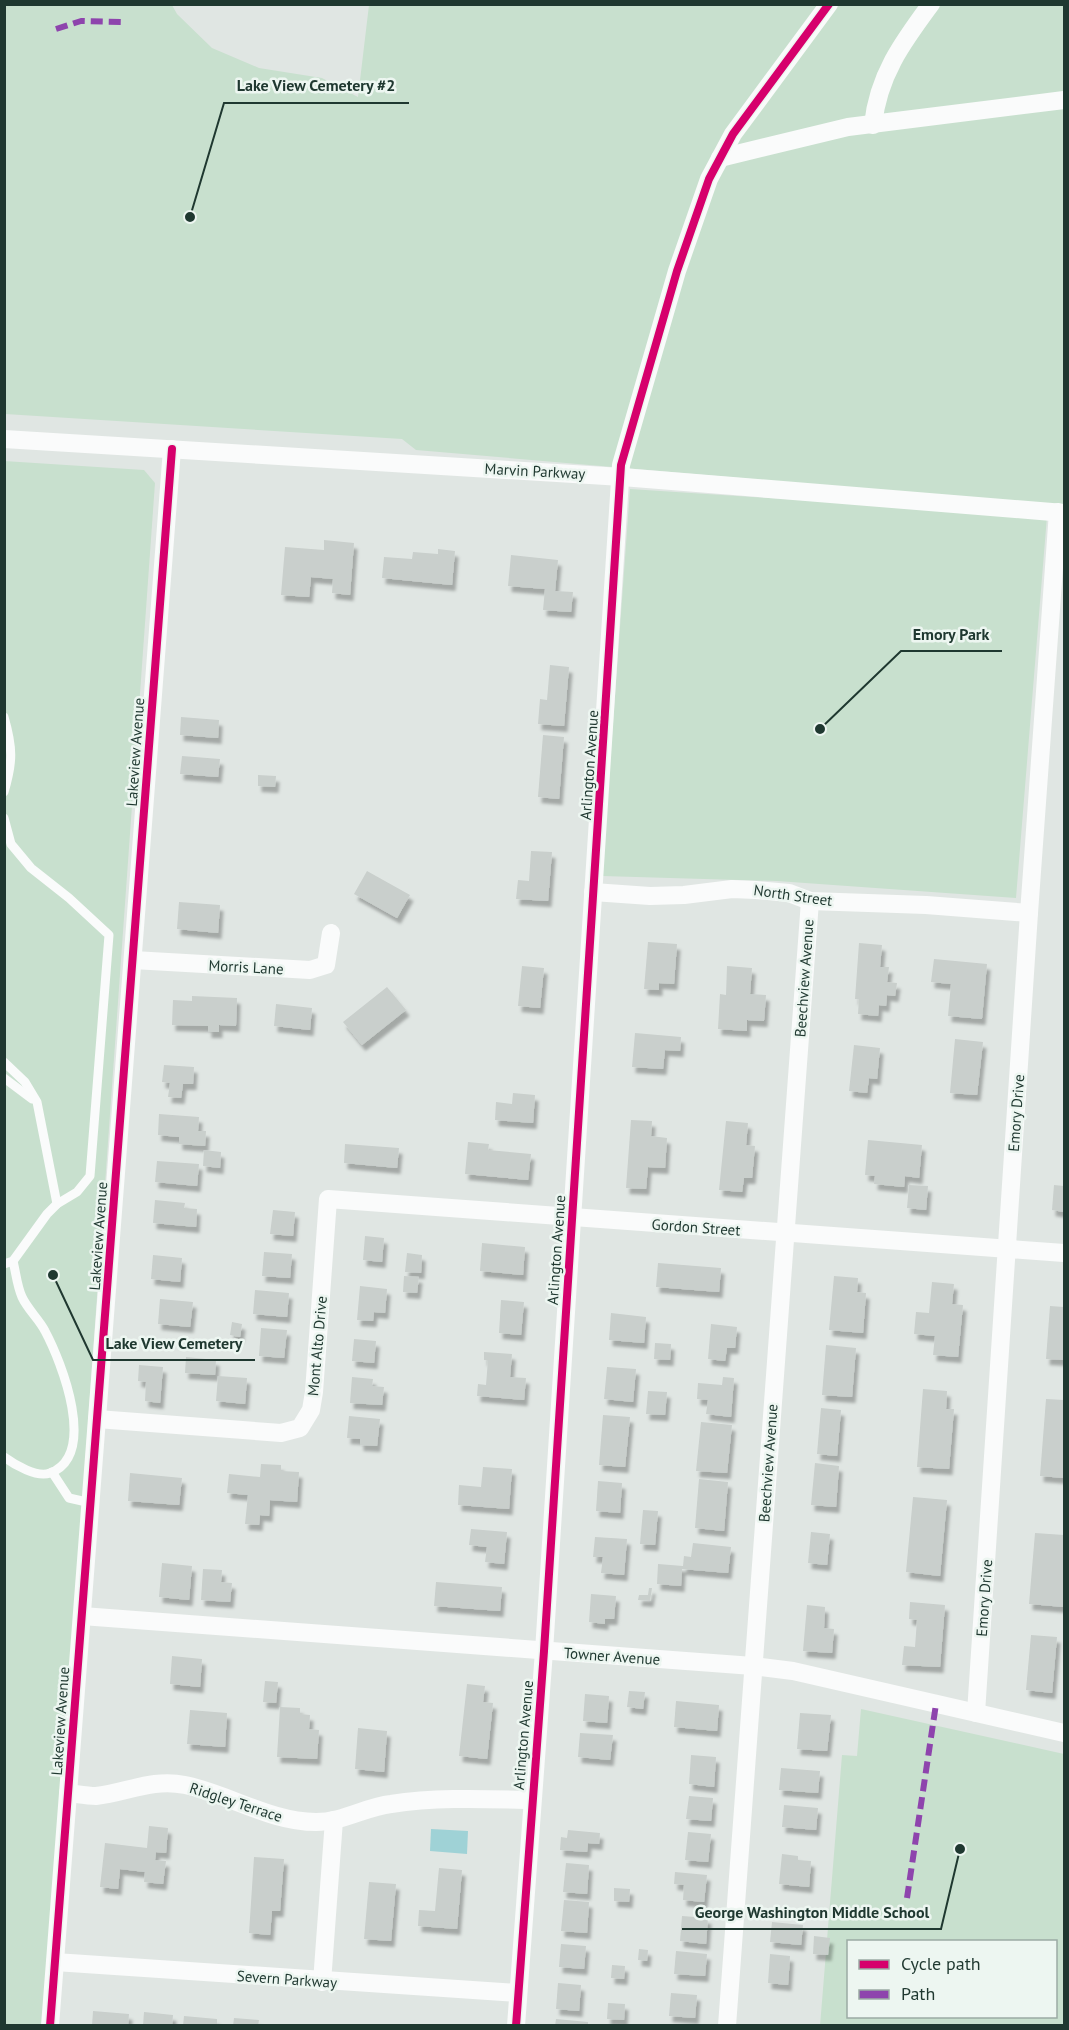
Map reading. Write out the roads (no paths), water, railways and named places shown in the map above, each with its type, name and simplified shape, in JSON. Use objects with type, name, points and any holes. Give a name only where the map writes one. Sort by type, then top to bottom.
[{"type":"street","name":"Arlington Avenue","points":[[516,2025],[544,1651],[621,465],[677,271],[709,179],[733,134],[829,4]]},
{"type":"street","points":[[873,125],[878,91],[886,71],[899,47],[932,4]]},
{"type":"street","points":[[720,158],[848,127],[1065,100]]},
{"type":"street","name":"Marvin Parkway","points":[[4,439],[622,477],[1061,512]]},
{"type":"street","name":"Lakeview Avenue","points":[[50,2025],[172,449]]},
{"type":"street","name":"Emory Drive","points":[[976,1713],[1029,913],[1061,512]]},
{"type":"street","name":"North Street","points":[[593,892],[650,896],[684,895],[732,889],[756,890],[789,893],[810,901],[926,905],[1029,913]]},
{"type":"street","name":"Beechview Avenue","points":[[727,2025],[810,901]]},
{"type":"street","name":"Morris Lane","points":[[133,960],[310,970],[326,965],[331,933]]},
{"type":"street","name":"Gordon Street","points":[[328,1199],[1065,1253]]},
{"type":"street","name":"Mont Alto Drive","points":[[97,1419],[281,1433],[300,1428],[311,1410],[314,1392],[328,1199]]},
{"type":"street","name":"Towner Avenue","points":[[82,1616],[753,1665],[793,1671],[1065,1733]]},
{"type":"street","name":"Ridgley Terrace","points":[[68,1793],[96,1796],[148,1784],[185,1785],[286,1818],[315,1822],[334,1820],[368,1808],[413,1801],[459,1798],[532,1800]]},
{"type":"street","points":[[322,1982],[334,1820]]},
{"type":"street","name":"Severn Parkway","points":[[55,1962],[322,1982],[518,1993]]},
{"type":"lane","points":[[4,717],[11,739],[13,761],[4,792]]},
{"type":"lane","points":[[4,818],[11,844],[31,868],[69,898],[109,935],[90,1176],[77,1192],[57,1204],[9,1263],[21,1294],[50,1342],[69,1394],[76,1423],[74,1446],[66,1462],[45,1475],[16,1465],[4,1456]]},
{"type":"lane","points":[[4,1062],[25,1082],[37,1102],[57,1204]]},
{"type":"lane","points":[[4,1078],[37,1102]]},
{"type":"lane","points":[[52,1472],[69,1498],[91,1503]]},
{"type":"water","points":[[431,1829],[468,1831],[467,1854],[430,1851]]},
{"type":"place","name":"Lake View Cemetery #2","points":[[190,217]]},
{"type":"place","name":"Emory Park","points":[[820,729]]},
{"type":"place","name":"Lake View Cemetery","points":[[53,1275]]},
{"type":"place","name":"George Washington Middle School","points":[[960,1849]]}]
